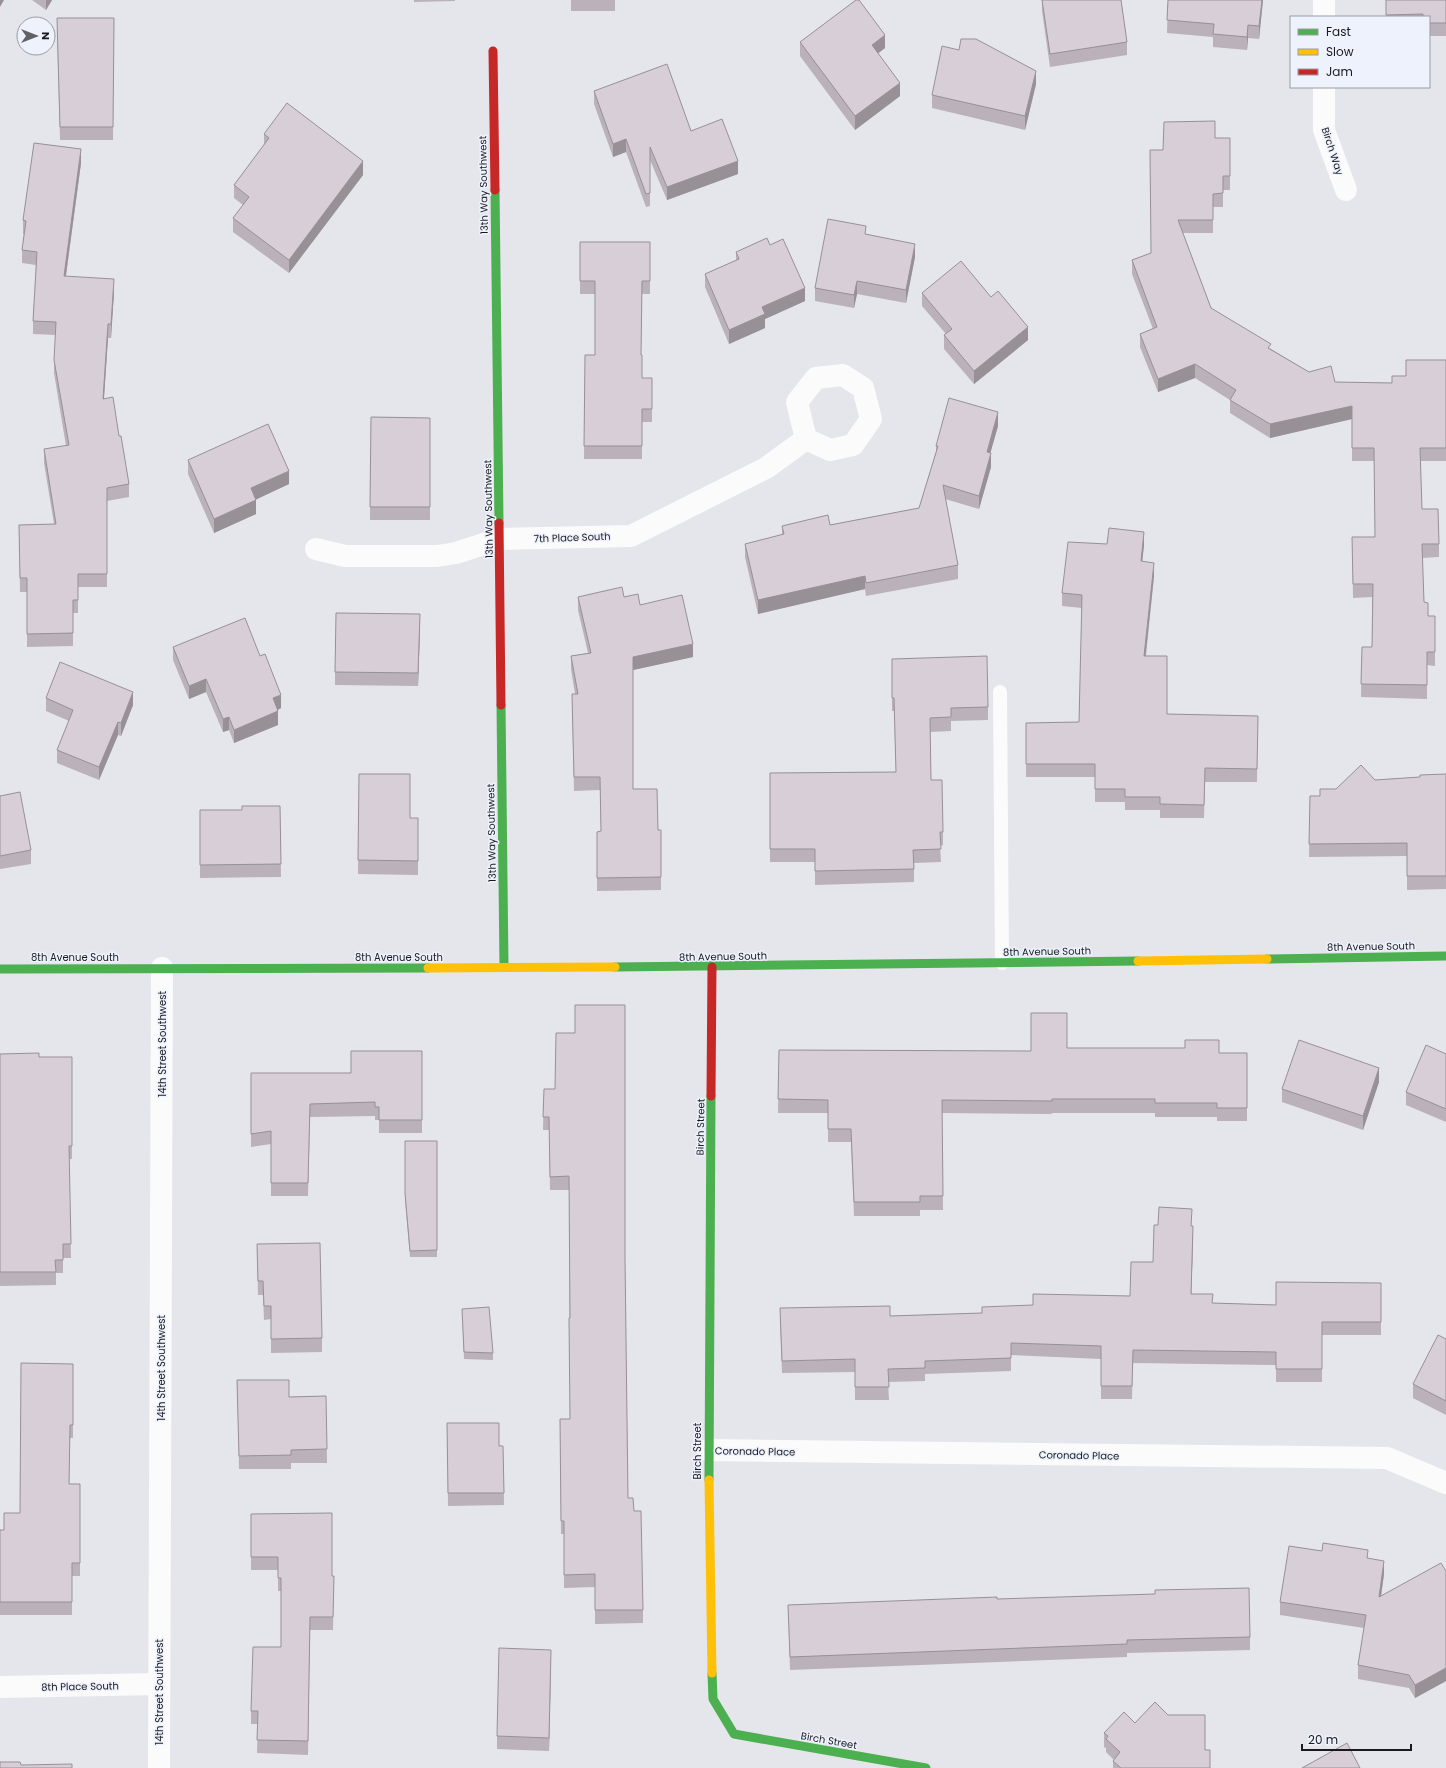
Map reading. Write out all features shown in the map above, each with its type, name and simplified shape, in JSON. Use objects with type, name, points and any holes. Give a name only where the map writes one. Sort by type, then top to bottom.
[{"type":"street","points":[[1324,0],[1324,16]]},
{"type":"street","name":"13th Way Southwest","points":[[492,51],[504,968]]},
{"type":"street","name":"Birch Way","points":[[1324,88],[1324,130],[1346,190]]},
{"type":"street","name":"7th Place South","points":[[316,549],[345,556],[438,556],[456,553],[499,539],[631,536],[766,468],[806,439]]},
{"type":"street","name":"8th Avenue South","points":[[0,969],[712,967],[1446,956]]},
{"type":"street","name":"Birch Street","points":[[712,967],[708,1450],[713,1699],[734,1734],[926,1768]]},
{"type":"street","name":"14th Street Southwest","points":[[159,1768],[162,968]]},
{"type":"street","name":"Coronado Place","points":[[708,1450],[1388,1458],[1446,1483]]},
{"type":"street","name":"8th Place South","points":[[0,1687],[159,1684]]},
{"type":"lane","points":[[1000,692],[1002,963]]},
{"type":"building","points":[[856,0],[859,0],[885,35],[872,45],[900,83],[855,116],[800,42]]},
{"type":"building","points":[[1042,0],[1121,0],[1127,42],[1050,54]]},
{"type":"building","points":[[1168,0],[1262,0],[1259,26],[1248,25],[1247,37],[1213,34],[1214,24],[1167,20]]},
{"type":"building","points":[[1386,0],[1446,0],[1446,23],[1430,23],[1430,16],[1423,16],[1423,14],[1386,15]]},
{"type":"building","points":[[57,18],[114,18],[113,127],[60,127]]},
{"type":"building","points":[[961,39],[976,39],[1036,71],[1025,116],[932,95],[942,46],[959,50]]},
{"type":"building","points":[[667,64],[691,131],[722,119],[738,161],[667,187],[650,147],[650,193],[646,194],[626,139],[613,144],[594,91]]},
{"type":"building","points":[[287,103],[363,161],[289,260],[233,218],[249,197],[234,185],[269,138],[264,134]]},
{"type":"building","points":[[1215,121],[1215,138],[1230,138],[1230,176],[1223,176],[1223,193],[1213,194],[1213,220],[1178,220],[1211,308],[1271,344],[1268,348],[1309,372],[1331,366],[1335,382],[1392,383],[1392,376],[1406,376],[1406,360],[1446,360],[1446,448],[1420,448],[1422,509],[1438,509],[1439,544],[1422,544],[1424,602],[1428,603],[1428,616],[1435,616],[1435,652],[1427,652],[1427,685],[1361,684],[1362,647],[1372,647],[1373,584],[1353,584],[1352,537],[1375,537],[1374,448],[1352,448],[1352,406],[1270,424],[1230,400],[1236,390],[1195,364],[1158,379],[1140,334],[1157,327],[1132,260],[1151,253],[1150,150],[1163,150],[1164,122]]},
{"type":"building","points":[[34,143],[81,149],[64,276],[114,279],[111,324],[108,324],[103,399],[113,397],[129,484],[107,488],[107,574],[78,574],[78,600],[73,600],[73,633],[27,634],[27,578],[20,578],[19,525],[56,524],[44,449],[69,445],[54,360],[56,322],[33,321],[37,252],[22,250],[26,221],[23,220]]},
{"type":"building","points":[[828,219],[866,226],[865,234],[915,244],[906,290],[857,281],[854,295],[815,288]]},
{"type":"building","points":[[767,238],[770,245],[783,239],[805,288],[762,307],[765,314],[729,330],[705,274],[739,259],[736,252]]},
{"type":"building","points":[[580,242],[650,242],[650,281],[642,281],[641,355],[642,378],[652,378],[652,409],[642,409],[642,446],[584,446],[585,355],[595,355],[595,281],[580,281]]},
{"type":"building","points":[[961,261],[991,297],[998,291],[1028,327],[974,371],[944,335],[952,329],[922,293]]},
{"type":"building","points":[[949,398],[998,412],[987,452],[991,453],[979,496],[943,485],[958,565],[866,583],[865,576],[758,600],[745,544],[784,534],[782,526],[828,515],[830,525],[919,508],[938,446],[936,446]]},
{"type":"building","points":[[371,417],[430,418],[430,507],[370,507]]},
{"type":"building","points":[[268,424],[289,471],[251,488],[256,500],[214,519],[188,460]]},
{"type":"building","points":[[1109,528],[1144,532],[1141,561],[1154,563],[1144,656],[1167,656],[1167,714],[1258,716],[1257,769],[1205,768],[1204,805],[1160,804],[1160,797],[1125,797],[1125,789],[1095,789],[1095,764],[1026,764],[1026,723],[1079,722],[1082,595],[1062,593],[1068,542],[1107,544]]},
{"type":"building","points":[[622,587],[624,597],[638,594],[640,605],[682,595],[693,644],[633,657],[633,789],[657,789],[658,830],[661,830],[661,877],[597,878],[597,832],[601,831],[600,777],[574,777],[572,694],[578,694],[571,656],[591,653],[578,597]]},
{"type":"building","points":[[336,613],[420,614],[418,673],[335,672]]},
{"type":"building","points":[[245,618],[260,656],[265,654],[281,695],[273,698],[278,711],[234,730],[229,717],[223,719],[206,679],[189,686],[173,647]]},
{"type":"building","points":[[987,656],[988,707],[951,708],[951,717],[930,718],[931,780],[942,780],[943,832],[940,832],[941,849],[913,850],[914,869],[815,871],[815,849],[770,849],[770,773],[896,772],[894,698],[892,698],[892,659]]},
{"type":"building","points":[[60,662],[133,692],[121,723],[118,722],[99,767],[57,750],[73,710],[46,698]]},
{"type":"building","points":[[1361,765],[1375,780],[1446,774],[1446,876],[1407,876],[1407,843],[1309,844],[1310,796],[1320,796],[1320,789],[1336,789]]},
{"type":"building","points":[[359,774],[410,774],[410,818],[418,818],[418,861],[358,860]]},
{"type":"building","points":[[20,792],[31,850],[0,856],[0,796]]},
{"type":"building","points":[[242,806],[280,806],[281,864],[200,865],[200,810],[242,810]]},
{"type":"building","points":[[575,1005],[625,1005],[625,1258],[628,1498],[633,1498],[634,1511],[641,1511],[643,1610],[595,1610],[595,1574],[564,1575],[564,1521],[561,1521],[560,1419],[570,1419],[569,1176],[550,1177],[549,1117],[543,1117],[544,1089],[555,1089],[556,1033],[575,1033]]},
{"type":"building","points":[[1031,1013],[1067,1013],[1067,1048],[1185,1048],[1185,1040],[1219,1040],[1219,1053],[1247,1053],[1247,1108],[1217,1108],[1217,1103],[1155,1103],[1155,1099],[1052,1099],[1052,1101],[942,1100],[943,1196],[920,1196],[920,1202],[854,1202],[851,1129],[828,1129],[828,1100],[778,1099],[779,1050],[1031,1051]]},
{"type":"building","points":[[1299,1040],[1379,1068],[1363,1116],[1282,1089]]},
{"type":"building","points":[[1426,1045],[1446,1054],[1446,1109],[1406,1092]]},
{"type":"building","points":[[351,1051],[422,1051],[422,1120],[379,1120],[379,1107],[375,1107],[375,1102],[310,1104],[308,1183],[271,1183],[271,1131],[251,1134],[251,1073],[351,1073]]},
{"type":"building","points":[[39,1053],[39,1057],[72,1057],[72,1146],[69,1146],[71,1244],[63,1244],[63,1260],[55,1260],[56,1272],[0,1272],[0,1054]]},
{"type":"building","points":[[405,1141],[437,1141],[437,1250],[410,1251],[405,1193]]},
{"type":"building","points":[[1159,1207],[1192,1209],[1191,1294],[1213,1294],[1212,1303],[1276,1305],[1276,1282],[1381,1283],[1381,1322],[1322,1322],[1322,1369],[1276,1369],[1276,1352],[1133,1350],[1132,1386],[1101,1386],[1101,1346],[1011,1343],[1011,1358],[925,1361],[925,1368],[888,1369],[889,1387],[855,1387],[855,1359],[782,1361],[780,1308],[890,1306],[890,1316],[982,1313],[982,1307],[1033,1305],[1033,1294],[1130,1296],[1131,1262],[1153,1262],[1154,1225],[1158,1225]]},
{"type":"building","points":[[320,1243],[322,1338],[271,1339],[271,1306],[264,1306],[263,1281],[258,1281],[257,1244]]},
{"type":"building","points":[[489,1307],[493,1353],[464,1352],[462,1309]]},
{"type":"building","points":[[1438,1335],[1446,1339],[1446,1401],[1413,1384]]},
{"type":"building","points":[[21,1363],[73,1364],[73,1425],[70,1425],[69,1484],[80,1484],[80,1563],[72,1563],[72,1602],[0,1602],[0,1530],[4,1530],[4,1513],[20,1513]]},
{"type":"building","points":[[237,1380],[289,1380],[289,1397],[326,1396],[327,1449],[291,1450],[291,1455],[239,1456]]},
{"type":"building","points":[[447,1423],[499,1423],[499,1446],[503,1446],[504,1493],[448,1493]]},
{"type":"building","points":[[332,1513],[332,1576],[334,1576],[333,1617],[310,1617],[308,1741],[257,1740],[258,1711],[251,1711],[253,1647],[281,1647],[281,1578],[278,1578],[278,1557],[251,1557],[251,1514]]},
{"type":"building","points":[[1323,1543],[1368,1550],[1367,1558],[1384,1561],[1379,1597],[1441,1563],[1446,1571],[1446,1668],[1415,1685],[1409,1675],[1358,1665],[1366,1615],[1280,1602],[1289,1546],[1322,1551]]},
{"type":"building","points":[[1249,1588],[1250,1637],[1127,1640],[1127,1644],[790,1657],[788,1605],[997,1597],[997,1599],[1155,1594],[1155,1590]]},
{"type":"building","points":[[499,1648],[551,1650],[549,1738],[497,1736]]},
{"type":"building","points":[[1155,1702],[1168,1715],[1205,1715],[1205,1750],[1210,1750],[1210,1768],[1121,1768],[1113,1761],[1120,1752],[1106,1739],[1108,1736],[1104,1733],[1124,1712],[1135,1723]]},
{"type":"building","points":[[1347,1743],[1360,1768],[1302,1768]]},
{"type":"building","points":[[0,1762],[20,1762],[21,1765],[72,1764],[72,1768],[0,1768]]},
{"type":"traffic: fast","points":[[495,190],[499,523]]},
{"type":"traffic: fast","points":[[501,705],[504,967]]},
{"type":"traffic: fast","points":[[1267,959],[1446,956]]},
{"type":"traffic: fast","points":[[615,967],[1138,961]]},
{"type":"traffic: fast","points":[[0,969],[428,968]]},
{"type":"traffic: fast","points":[[709,1480],[711,1096]]},
{"type":"traffic: fast","points":[[712,1673],[713,1699],[734,1734],[926,1768]]},
{"type":"traffic: slow","points":[[1138,961],[1267,959]]},
{"type":"traffic: slow","points":[[428,968],[615,967]]},
{"type":"traffic: slow","points":[[709,1480],[712,1673]]},
{"type":"traffic: jam","points":[[493,51],[495,190]]},
{"type":"traffic: jam","points":[[499,523],[501,705]]},
{"type":"traffic: jam","points":[[711,1096],[712,967]]}]
